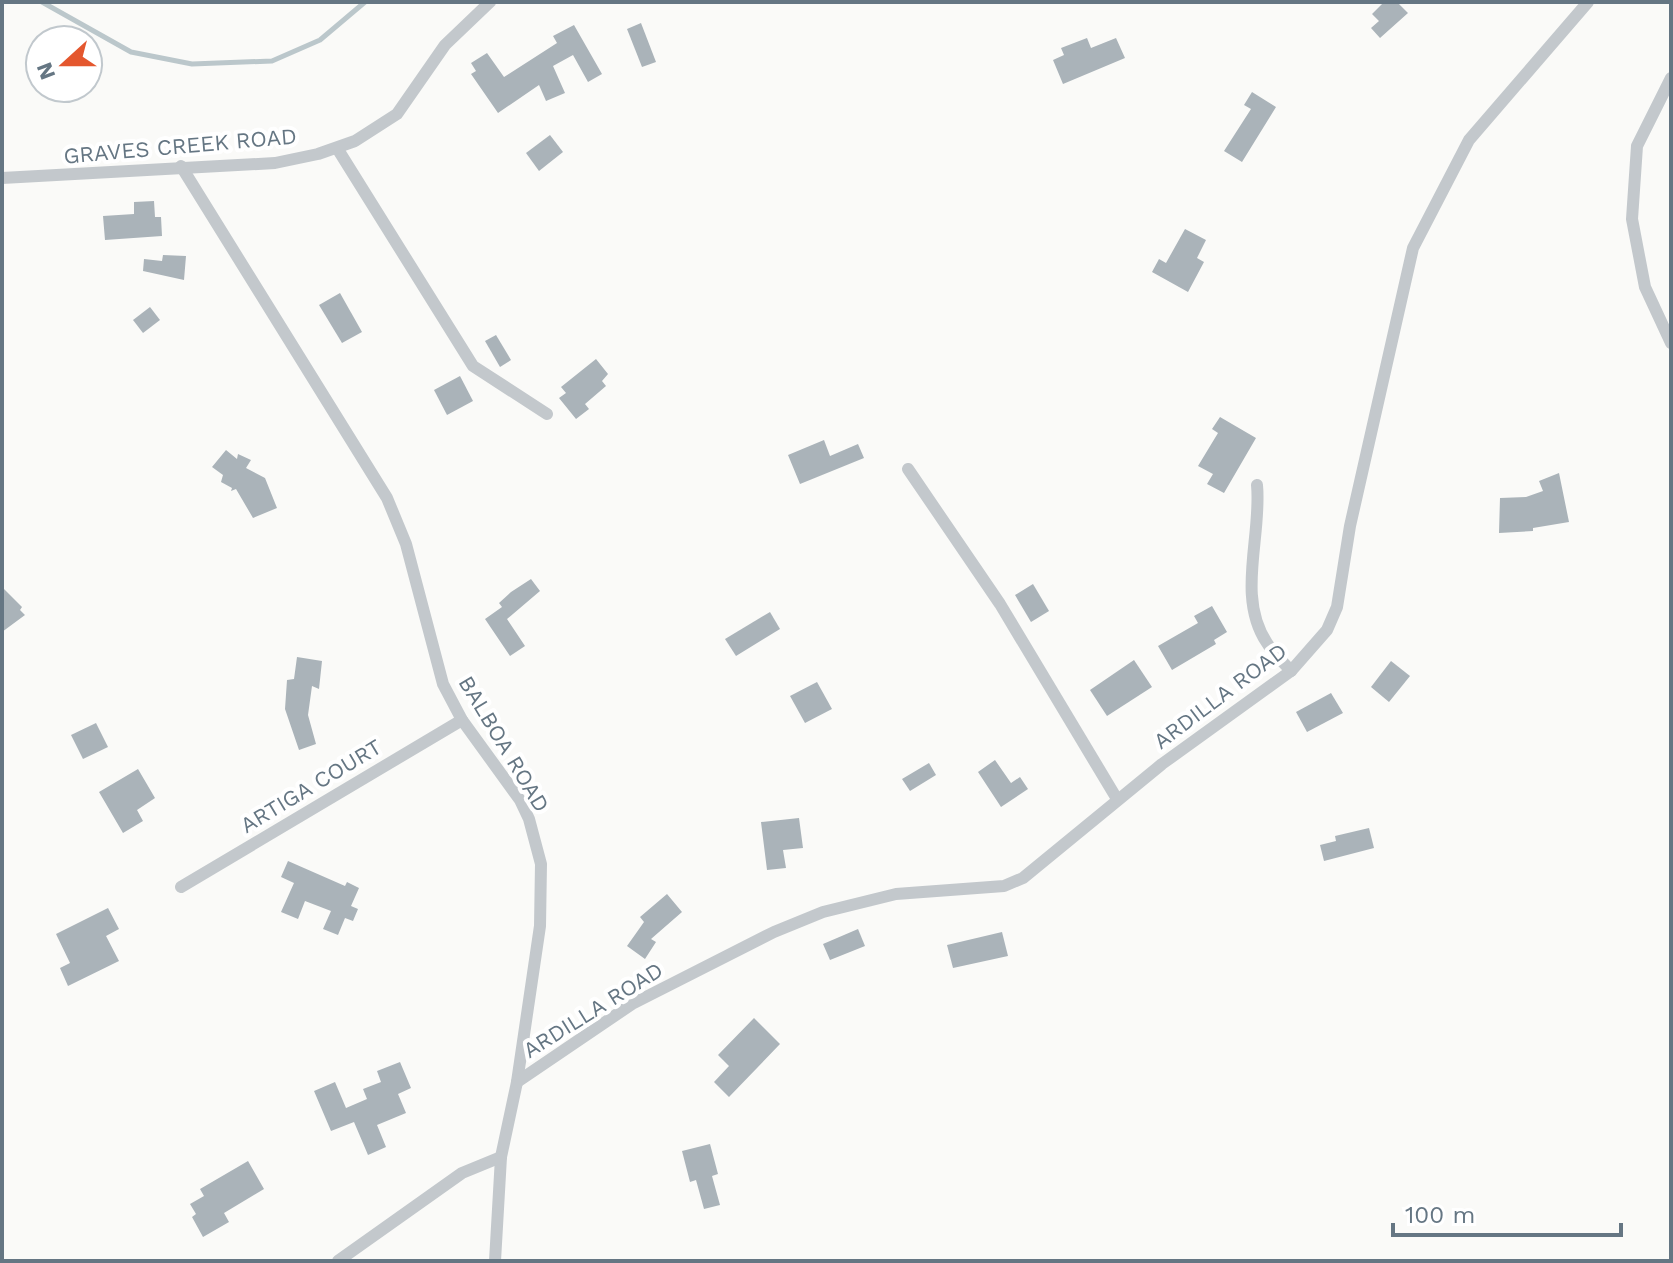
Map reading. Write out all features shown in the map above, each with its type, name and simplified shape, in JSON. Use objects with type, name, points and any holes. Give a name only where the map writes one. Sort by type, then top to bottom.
[{"type":"street","name":"GRAVES CREEK ROAD","points":[[2,178],[275,163],[337,148],[355,141],[397,114],[445,45],[490,2]]},
{"type":"street","name":"ARDILLA ROAD","points":[[517,1082],[632,1004],[774,932],[823,912],[896,894],[1004,886],[1023,878],[1117,799],[1291,671],[1312,650],[1337,607],[1350,526],[1413,248],[1469,140],[1588,2]]},
{"type":"street","points":[[1671,78],[1637,146],[1632,219],[1645,287],[1671,343]]},
{"type":"street","points":[[337,148],[473,366],[547,414]]},
{"type":"street","name":"BALBOA ROAD","points":[[181,166],[387,498],[406,544],[437,666],[462,720],[520,800],[529,819],[541,864],[540,926],[517,1082],[501,1157],[495,1261]]},
{"type":"street","points":[[908,469],[1000,604],[1117,799]]},
{"type":"street","points":[[1257,485],[1260,514],[1250,597],[1265,641],[1291,671]]},
{"type":"street","name":"ARTIGA COURT","points":[[181,887],[462,720]]},
{"type":"street","points":[[338,1261],[462,1173],[501,1157]]},
{"type":"building","points":[[1384,2],[1397,2],[1408,13],[1380,38],[1371,28],[1379,21],[1372,14]]},
{"type":"building","points":[[641,23],[656,62],[642,67],[627,29]]},
{"type":"building","points":[[574,25],[602,74],[588,82],[573,55],[553,66],[565,93],[546,101],[539,85],[498,113],[471,74],[476,71],[471,63],[487,53],[504,77],[557,43],[553,36]]},
{"type":"building","points":[[1087,38],[1091,48],[1116,38],[1125,58],[1063,84],[1053,60],[1064,55],[1061,48]]},
{"type":"building","points":[[1252,92],[1276,107],[1242,162],[1224,151],[1251,109],[1244,105]]},
{"type":"building","points":[[550,135],[563,152],[539,171],[526,153]]},
{"type":"building","points":[[154,201],[155,217],[161,217],[162,236],[105,240],[103,216],[134,214],[134,202]]},
{"type":"building","points":[[1185,229],[1206,240],[1197,258],[1204,262],[1188,292],[1152,272],[1159,259],[1166,263]]},
{"type":"building","points":[[163,255],[186,256],[184,280],[143,271],[144,259],[162,261]]},
{"type":"building","points":[[340,293],[362,332],[342,343],[319,305]]},
{"type":"building","points":[[150,307],[160,320],[143,333],[133,320]]},
{"type":"building","points":[[496,335],[511,360],[500,367],[485,341]]},
{"type":"building","points":[[596,359],[608,374],[602,381],[606,386],[585,404],[589,409],[576,419],[559,398],[566,393],[561,387]]},
{"type":"building","points":[[460,376],[473,401],[447,415],[434,390]]},
{"type":"building","points":[[1220,417],[1256,438],[1224,493],[1207,484],[1213,474],[1198,466],[1218,433],[1212,429]]},
{"type":"building","points":[[824,440],[830,456],[858,444],[864,458],[800,484],[788,455]]},
{"type":"building","points":[[226,450],[237,459],[238,454],[251,460],[246,468],[265,478],[277,508],[253,518],[236,489],[231,491],[232,488],[221,482],[223,475],[212,467]]},
{"type":"building","points":[[1559,473],[1569,522],[1533,528],[1533,531],[1499,533],[1500,498],[1526,497],[1543,491],[1539,481]]},
{"type":"building","points":[[531,579],[540,591],[507,619],[525,646],[510,656],[485,619],[502,607],[499,603],[511,592]]},
{"type":"building","points":[[1033,584],[1049,611],[1031,622],[1015,595]]},
{"type":"building","points":[[2,587],[22,607],[20,610],[25,615],[2,632]]},
{"type":"building","points":[[1212,606],[1227,632],[1214,640],[1216,644],[1172,670],[1158,646],[1198,623],[1194,616]]},
{"type":"building","points":[[770,612],[780,629],[736,656],[725,639]]},
{"type":"building","points":[[297,657],[322,661],[319,689],[312,686],[308,715],[316,744],[299,750],[285,709],[287,680],[294,679]]},
{"type":"building","points":[[1134,660],[1152,687],[1107,716],[1090,690]]},
{"type":"building","points":[[1391,661],[1410,676],[1389,702],[1371,687]]},
{"type":"building","points":[[817,682],[832,709],[805,723],[790,696]]},
{"type":"building","points":[[1331,693],[1343,713],[1307,732],[1296,712]]},
{"type":"building","points":[[96,723],[108,747],[83,759],[71,735]]},
{"type":"building","points":[[995,760],[1011,783],[1020,777],[1028,789],[1001,807],[978,772]]},
{"type":"building","points":[[929,763],[936,775],[910,791],[902,779]]},
{"type":"building","points":[[138,769],[155,798],[137,810],[143,821],[123,833],[99,792]]},
{"type":"building","points":[[799,818],[803,848],[783,850],[786,868],[767,870],[761,822]]},
{"type":"building","points":[[1369,828],[1374,848],[1324,861],[1320,845],[1336,841],[1335,836]]},
{"type":"building","points":[[288,861],[345,886],[347,882],[359,888],[351,906],[358,909],[353,921],[345,918],[338,935],[323,929],[331,911],[305,901],[298,919],[281,912],[294,883],[281,877]]},
{"type":"building","points":[[667,894],[682,912],[651,939],[656,942],[645,959],[627,946],[644,922],[640,917]]},
{"type":"building","points":[[108,908],[119,929],[106,936],[119,961],[68,986],[60,968],[70,963],[56,934]]},
{"type":"building","points":[[858,929],[865,946],[830,960],[823,944]]},
{"type":"building","points":[[1002,932],[1008,956],[953,968],[947,945]]},
{"type":"building","points":[[754,1018],[780,1044],[729,1097],[714,1082],[729,1066],[718,1055]]},
{"type":"building","points":[[400,1062],[411,1088],[398,1094],[406,1113],[377,1125],[386,1147],[368,1155],[354,1122],[331,1131],[314,1091],[335,1082],[346,1108],[367,1099],[363,1089],[381,1082],[377,1071]]},
{"type":"building","points":[[710,1144],[718,1174],[712,1176],[720,1205],[704,1209],[696,1180],[690,1182],[682,1151]]},
{"type":"building","points":[[248,1161],[264,1189],[224,1213],[229,1222],[203,1237],[192,1217],[196,1214],[190,1204],[204,1196],[200,1189]]},
{"type":"waterway","points":[[42,2],[131,52],[192,64],[272,61],[320,40],[365,2]]}]
